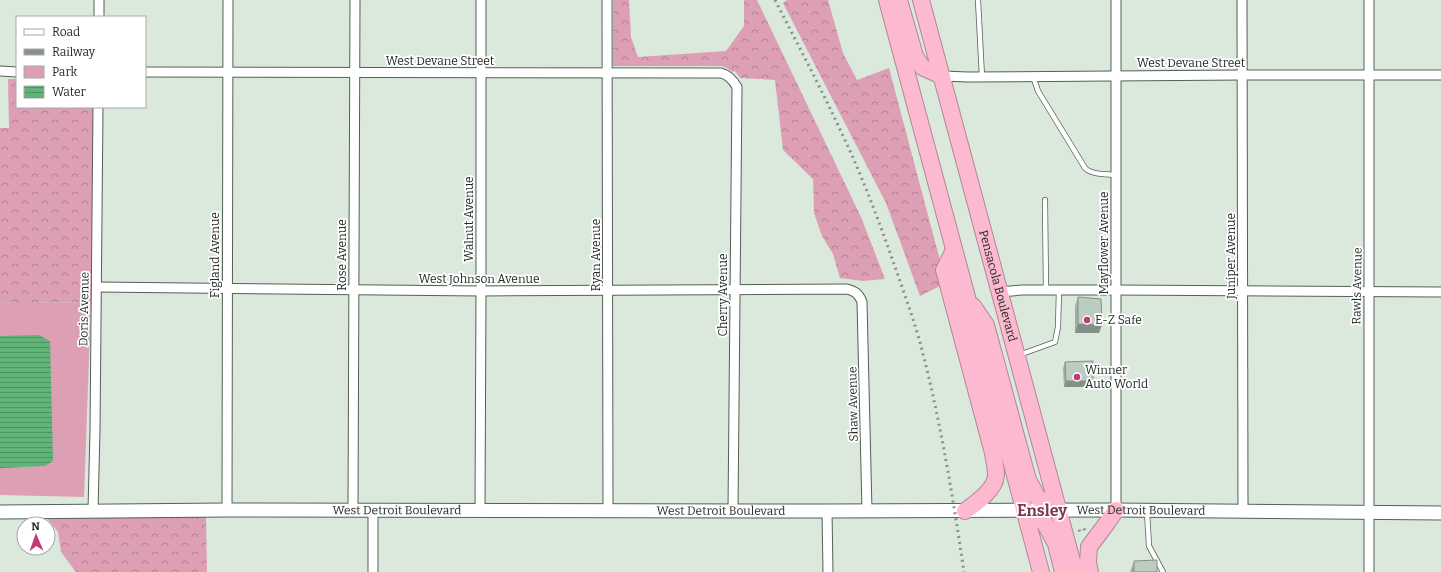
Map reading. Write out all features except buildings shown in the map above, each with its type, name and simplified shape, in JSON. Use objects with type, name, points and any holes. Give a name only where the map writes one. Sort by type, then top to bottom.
[{"type":"highway","points":[[887,0],[1041,572]]},
{"type":"highway","points":[[899,0],[915,56],[922,67],[942,76]]},
{"type":"highway","name":"Pensacola Boulevard","points":[[921,0],[1075,572]]},
{"type":"highway","points":[[954,250],[944,270],[993,453],[996,477],[989,490],[978,502],[966,511]]},
{"type":"highway","points":[[966,296],[986,325],[1028,480],[1038,498],[1059,510]]},
{"type":"highway","points":[[1024,510],[1044,522],[1056,544],[1063,572]]},
{"type":"highway","points":[[1090,572],[1088,563],[1089,547],[1116,510]]},
{"type":"street","points":[[99,0],[99,16]]},
{"type":"street","name":"Figland Avenue","points":[[227,510],[228,0]]},
{"type":"street","name":"Rose Avenue","points":[[353,510],[355,0]]},
{"type":"street","name":"Walnut Avenue","points":[[480,510],[481,0]]},
{"type":"street","name":"Ryan Avenue","points":[[607,0],[608,511]]},
{"type":"street","name":"Mayflower Avenue","points":[[1116,0],[1116,510]]},
{"type":"street","name":"Juniper Avenue","points":[[1242,0],[1243,512]]},
{"type":"street","name":"Rawls Avenue","points":[[1369,0],[1369,572]]},
{"type":"street","points":[[0,72],[16,72]]},
{"type":"street","name":"West Devane Street","points":[[146,72],[721,73],[726,74],[733,80]]},
{"type":"street","name":"West Devane Street","points":[[942,76],[1441,75]]},
{"type":"street","name":"Cherry Avenue","points":[[733,80],[737,87],[733,511]]},
{"type":"street","name":"Doris Avenue","points":[[92,511],[95,430],[98,108]]},
{"type":"street","name":"West Johnson Avenue","points":[[97,287],[354,291],[847,289],[854,291],[860,296]]},
{"type":"street","points":[[1000,292],[1046,290],[1116,290],[1441,292]]},
{"type":"street","name":"Shaw Avenue","points":[[860,296],[862,302],[867,511]]},
{"type":"street","name":"West Detroit Boulevard","points":[[0,512],[227,510],[827,512],[1147,510],[1441,513]]},
{"type":"street","points":[[373,510],[373,572]]},
{"type":"street","points":[[827,512],[828,572]]},
{"type":"lane","points":[[978,0],[982,77]]},
{"type":"lane","points":[[1033,76],[1035,86],[1085,168],[1087,170],[1102,174],[1116,175]]},
{"type":"lane","points":[[1045,200],[1046,290]]},
{"type":"lane","points":[[1017,355],[1055,342],[1058,327],[1059,290]]},
{"type":"lane","points":[[1147,510],[1149,546],[1163,572]]},
{"type":"green space","points":[[613,0],[629,0],[631,37],[638,57],[726,51],[744,26],[744,0],[757,0],[861,217],[885,279],[863,281],[840,278],[833,254],[822,236],[814,213],[813,179],[783,150],[775,80],[740,78],[735,71],[733,72],[721,66],[613,66]]},
{"type":"green space","points":[[787,0],[828,0],[843,53],[857,80],[889,68],[946,283],[920,296],[886,203],[783,3]]},
{"type":"green space","points":[[8,79],[16,79],[16,108],[93,108],[91,302],[0,302],[0,128],[9,128]]},
{"type":"green space","points":[[0,302],[91,302],[84,497],[0,495]]},
{"type":"green space","points":[[56,517],[206,517],[207,572],[76,572],[61,552],[58,532],[56,530]]},
{"type":"water","points":[[39,335],[50,341],[53,461],[45,466],[0,468],[0,336]]},
{"type":"railway","points":[[775,0],[827,102],[859,171],[880,224],[917,332],[929,377],[941,433],[964,572]]},
{"type":"place","name":"E-Z Safe","points":[[1087,320]]},
{"type":"place","name":"Winner Auto World","points":[[1077,377]]},
{"type":"district","name":"Ensley","points":[[1042,510]]}]
